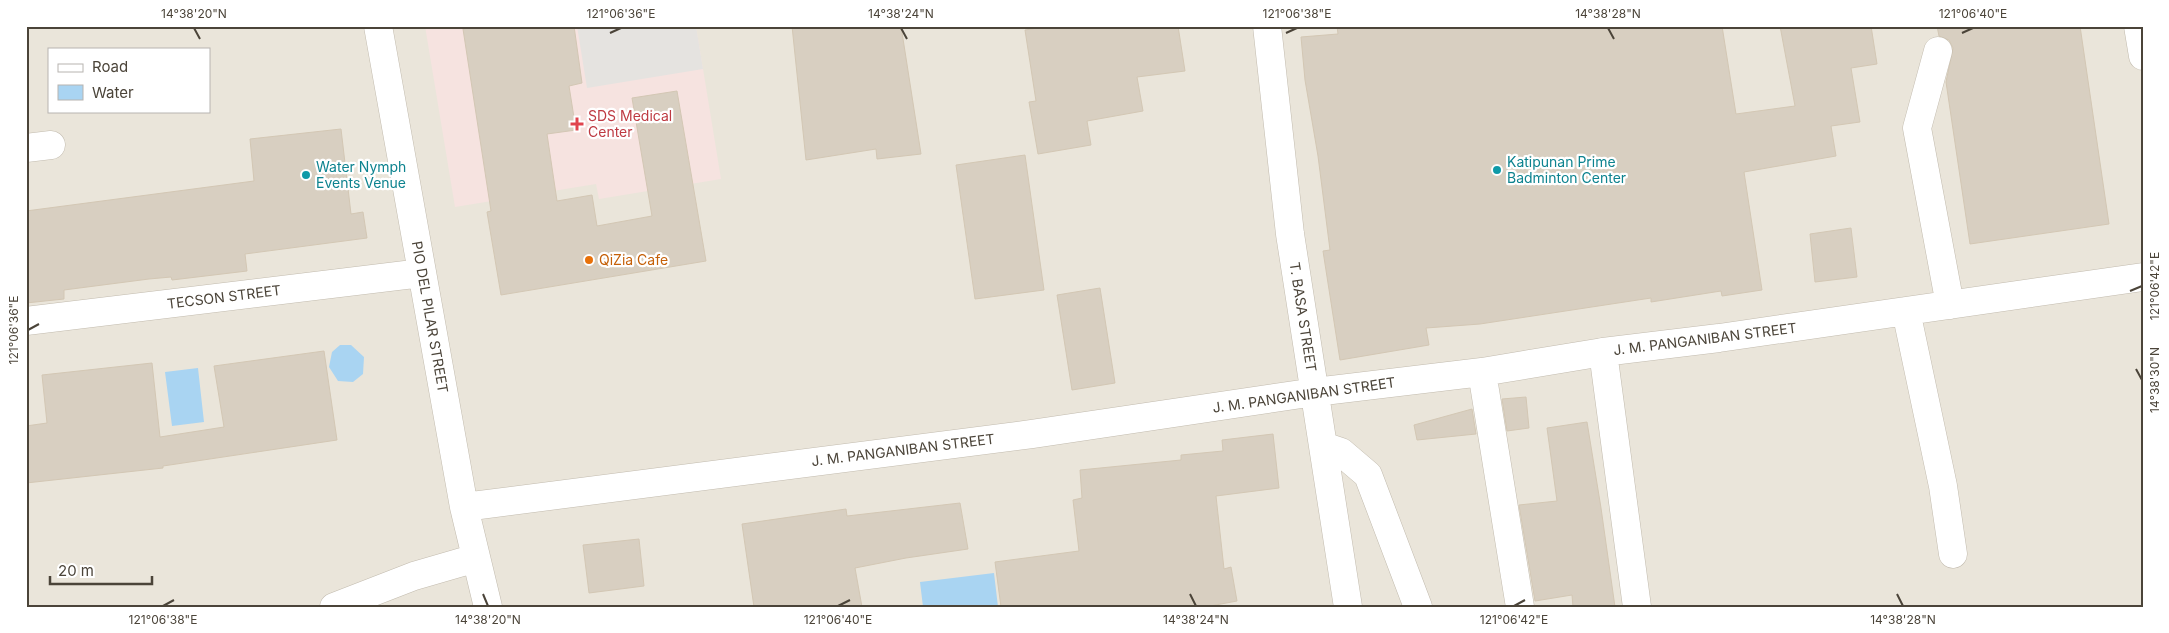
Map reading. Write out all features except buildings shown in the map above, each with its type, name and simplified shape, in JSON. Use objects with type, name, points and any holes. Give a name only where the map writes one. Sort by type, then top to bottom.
[{"type":"street","name":"PIO DEL PILAR STREET","points":[[378,26],[464,507],[488,607]]},
{"type":"street","name":"T. BASA STREET","points":[[1267,26],[1290,234],[1348,607]]},
{"type":"street","points":[[2138,26],[2143,56]]},
{"type":"street","points":[[1938,51],[1917,128],[1950,305]]},
{"type":"street","name":"TECSON STREET","points":[[26,321],[422,273]]},
{"type":"street","name":"J. M. PANGANIBAN STREET","points":[[464,507],[1041,432],[1315,392],[1482,372],[1602,352],[1719,338],[2143,278]]},
{"type":"street","points":[[1906,311],[1943,486],[1953,554]]},
{"type":"street","points":[[1602,352],[1637,607]]},
{"type":"street","points":[[1482,372],[1520,607]]},
{"type":"street","points":[[1323,446],[1341,452],[1368,475],[1418,607]]},
{"type":"street","points":[[334,607],[414,576],[476,558]]},
{"type":"shaded area","points":[[26,26],[2143,26],[2143,607],[26,607]]},
{"type":"shaded area","name":"SDS Medical Center","points":[[425,26],[696,26],[721,179],[599,199],[596,184],[455,207]]},
{"type":"shaded area","points":[[577,26],[696,26],[703,69],[587,88]]},
{"type":"water","points":[[340,345],[351,345],[364,357],[363,374],[353,382],[338,381],[329,367],[332,352]]},
{"type":"water","points":[[198,368],[204,422],[172,426],[165,372]]},
{"type":"water","points":[[994,573],[998,607],[923,607],[920,582]]},
{"type":"place","name":"SDS Medical Center","points":[[577,124]]},
{"type":"place","name":"Katipunan Prime Badminton Center","points":[[1497,170]]},
{"type":"place","name":"Water Nymph Events Venue","points":[[306,175]]},
{"type":"place","name":"QiZia Cafe","points":[[589,260]]}]
